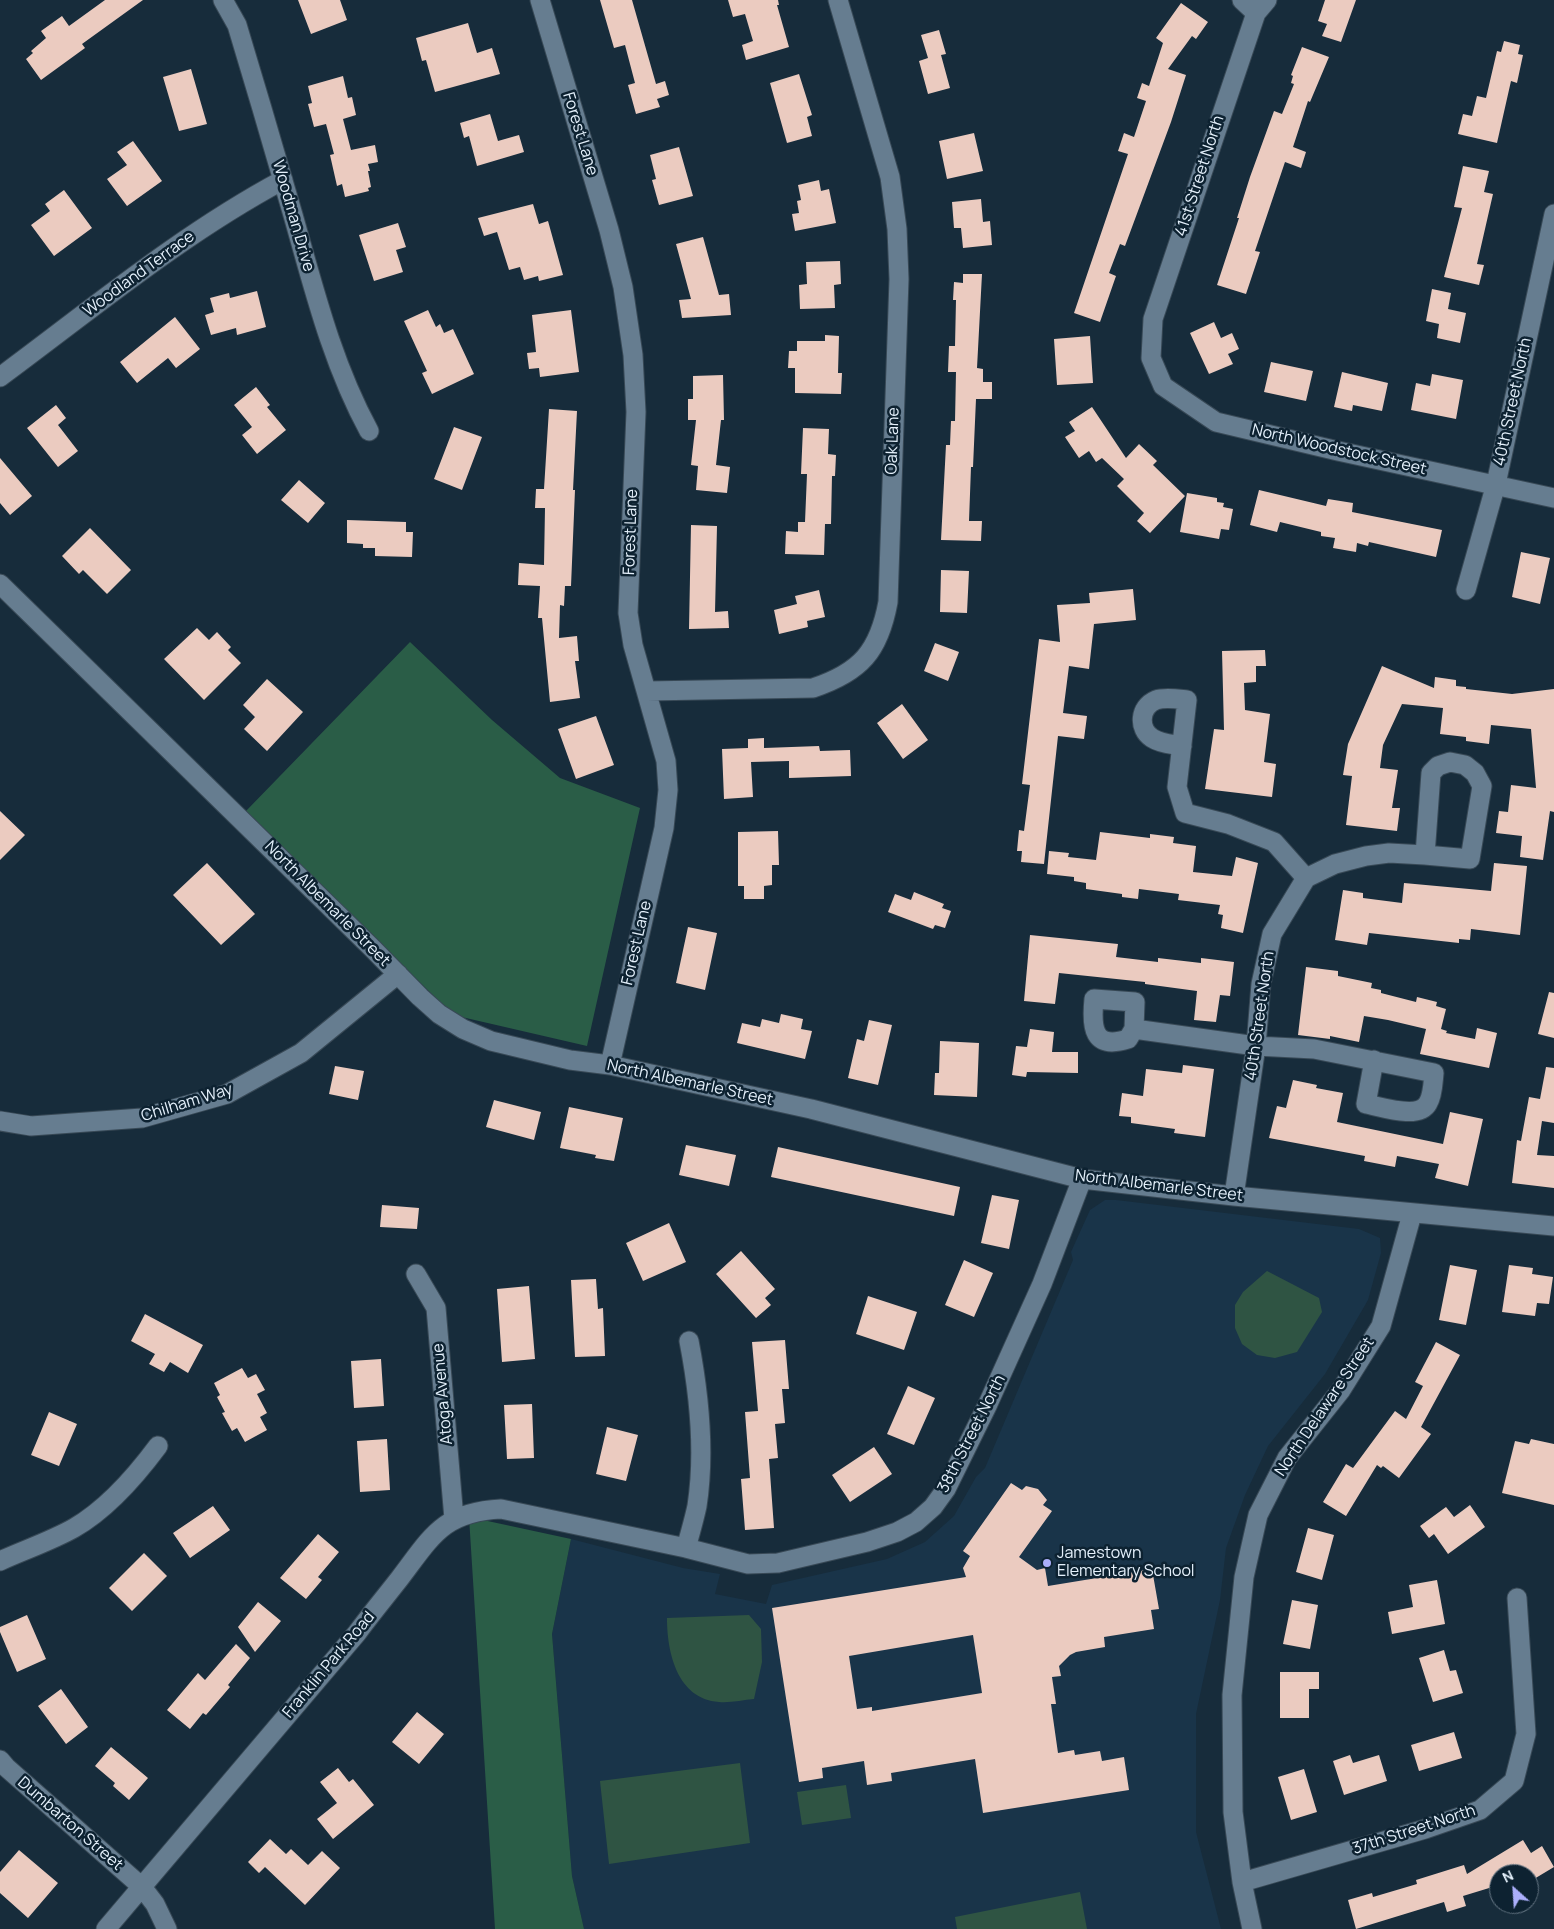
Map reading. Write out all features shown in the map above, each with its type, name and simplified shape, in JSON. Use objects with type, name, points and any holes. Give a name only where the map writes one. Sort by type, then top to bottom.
[{"type":"street","name":"Woodman Drive","points":[[223,0],[237,25],[319,309],[336,360],[369,431]]},
{"type":"street","name":"Forest Lane","points":[[540,0],[609,230],[623,287],[633,355],[636,412],[628,613],[633,645],[666,761],[668,790],[664,828],[610,1065]]},
{"type":"street","name":"Oak Lane","points":[[647,691],[813,688],[832,682],[849,673],[864,660],[876,643],[884,626],[888,602],[899,279],[897,229],[890,177],[838,0]]},
{"type":"street","points":[[1242,0],[1261,7]]},
{"type":"street","name":"41st Street North","points":[[1151,358],[1153,318],[1261,7]]},
{"type":"street","name":"Woodland Terrace","points":[[0,377],[196,232],[242,202],[283,180]]},
{"type":"street","name":"40th Street North","points":[[1466,590],[1496,484],[1554,214]]},
{"type":"street","name":"North Woodstock Street","points":[[1151,358],[1163,386],[1216,422],[1338,451],[1554,498]]},
{"type":"street","name":"North Albemarle Street","points":[[0,584],[438,1014],[464,1029],[491,1041],[570,1060],[610,1065],[811,1110],[1082,1179],[1412,1214],[1554,1226]]},
{"type":"street","points":[[1182,746],[1177,787],[1185,813],[1228,824],[1274,842],[1306,878],[1335,864],[1389,852],[1470,859],[1482,786],[1475,774],[1465,765],[1450,762],[1438,766],[1431,773],[1425,855]]},
{"type":"street","name":"40th Street North","points":[[1234,1196],[1256,1046],[1261,984],[1272,934],[1306,878]]},
{"type":"street","name":"Chilham Way","points":[[0,1122],[30,1126],[142,1118],[227,1094],[301,1053],[398,974]]},
{"type":"street","points":[[1134,1029],[1256,1046],[1314,1049],[1374,1060]]},
{"type":"street","name":"38th Street North","points":[[604,1531],[686,1548],[748,1564],[778,1562],[867,1542],[897,1532],[916,1522],[933,1507],[946,1489],[990,1399],[1042,1284],[1082,1179]]},
{"type":"street","name":"North Delaware Street","points":[[1252,1929],[1242,1882],[1232,1812],[1232,1695],[1244,1577],[1258,1515],[1288,1458],[1341,1390],[1380,1326],[1412,1214]]},
{"type":"street","name":"Atoga Avenue","points":[[416,1274],[436,1308],[454,1519]]},
{"type":"street","points":[[686,1548],[696,1508],[699,1483],[698,1408],[689,1341]]},
{"type":"street","points":[[0,1561],[73,1529],[96,1513],[138,1472],[158,1446]]},
{"type":"street","name":"Franklin Park Road","points":[[106,1929],[357,1632],[395,1585],[423,1545],[438,1530],[454,1519],[480,1510],[501,1510],[604,1531]]},
{"type":"street","name":"37th Street North","points":[[1242,1882],[1425,1829],[1480,1810],[1514,1781],[1526,1734],[1517,1598]]},
{"type":"street","name":"Dumbarton Street","points":[[0,1760],[142,1887],[155,1904],[167,1929]]},
{"type":"shaded area","name":"Jamestown Elementary School","points":[[1105,1200],[1359,1229],[1380,1238],[1381,1253],[1368,1300],[1325,1374],[1268,1446],[1245,1495],[1226,1548],[1220,1600],[1196,1714],[1196,1832],[1221,1929],[584,1929],[572,1876],[552,1634],[571,1539],[683,1568],[720,1574],[715,1594],[766,1604],[772,1585],[887,1559],[925,1542],[954,1516],[976,1477],[985,1468],[1073,1260],[1071,1252],[1090,1210]]},
{"type":"green space","points":[[410,642],[492,720],[560,778],[640,808],[587,1046],[453,1015],[246,811]]},
{"type":"green space","points":[[1267,1271],[1319,1298],[1322,1312],[1297,1352],[1275,1358],[1257,1355],[1242,1344],[1235,1328],[1235,1305],[1243,1292]]},
{"type":"green space","points":[[469,1517],[571,1539],[552,1634],[572,1876],[584,1929],[495,1929]]},
{"type":"green space","points":[[749,1615],[761,1629],[762,1662],[754,1699],[719,1702],[705,1699],[693,1692],[677,1672],[672,1659],[667,1618]]},
{"type":"green space","points":[[740,1763],[750,1843],[609,1864],[600,1781]]},
{"type":"green space","points":[[846,1785],[851,1818],[802,1825],[797,1792]]},
{"type":"green space","points":[[1080,1892],[1087,1929],[957,1929],[955,1917]]},
{"type":"building","points":[[105,0],[143,0],[82,44],[85,48],[41,80],[26,59],[33,53],[31,51],[46,38],[41,31],[62,16],[69,26]]},
{"type":"building","points":[[298,0],[340,0],[347,20],[311,34]]},
{"type":"building","points":[[600,0],[632,0],[656,84],[665,81],[669,95],[657,99],[660,107],[636,114],[628,85],[635,83],[625,45],[614,48]]},
{"type":"building","points":[[728,0],[778,0],[779,5],[777,5],[789,47],[746,60],[742,45],[753,41],[745,14],[733,17]]},
{"type":"building","points":[[1325,0],[1356,0],[1341,42],[1322,36],[1327,24],[1318,21]]},
{"type":"building","points":[[1181,3],[1208,22],[1196,39],[1192,36],[1168,69],[1186,75],[1171,122],[1125,246],[1120,244],[1109,273],[1116,276],[1100,322],[1074,313],[1128,154],[1118,151],[1124,133],[1134,137],[1146,101],[1137,98],[1142,83],[1149,86],[1163,43],[1156,38]]},
{"type":"building","points":[[468,23],[477,53],[492,48],[500,74],[435,92],[426,60],[422,61],[416,38]]},
{"type":"building","points":[[939,30],[946,54],[941,55],[950,88],[928,94],[919,61],[928,58],[921,35]]},
{"type":"building","points":[[1504,41],[1520,45],[1518,54],[1523,55],[1517,83],[1511,81],[1497,143],[1458,134],[1463,114],[1472,116],[1477,96],[1486,98],[1497,51],[1501,52]]},
{"type":"building","points":[[1302,47],[1329,57],[1310,102],[1308,101],[1293,147],[1306,152],[1301,168],[1285,162],[1255,251],[1260,252],[1246,294],[1217,285],[1250,177],[1274,111],[1282,114],[1294,84],[1291,83],[1293,76],[1291,75]]},
{"type":"building","points":[[191,69],[207,124],[179,131],[163,77]]},
{"type":"building","points":[[799,74],[812,115],[807,117],[812,136],[787,143],[770,83]]},
{"type":"building","points":[[343,76],[348,98],[352,97],[356,115],[343,119],[351,150],[375,145],[378,162],[368,164],[371,187],[368,188],[369,191],[345,197],[342,184],[337,186],[330,155],[334,154],[326,124],[314,127],[308,104],[312,103],[308,86]]},
{"type":"building","points":[[490,114],[498,141],[519,135],[524,152],[477,166],[469,136],[464,138],[460,123]]},
{"type":"building","points":[[974,133],[983,171],[947,179],[939,141]]},
{"type":"building","points":[[133,141],[162,181],[127,206],[107,179],[127,165],[117,152]]},
{"type":"building","points":[[679,147],[693,196],[659,205],[652,180],[656,179],[650,155]]},
{"type":"building","points":[[1463,166],[1489,171],[1484,192],[1493,194],[1477,264],[1484,265],[1479,285],[1444,277],[1462,208],[1454,207]]},
{"type":"building","points":[[819,180],[821,191],[829,189],[836,223],[795,231],[792,214],[799,213],[797,201],[801,200],[798,185]]},
{"type":"building","points":[[64,190],[92,228],[54,256],[31,225],[50,211],[45,204]]},
{"type":"building","points":[[981,199],[983,222],[990,221],[992,245],[963,248],[961,228],[954,228],[952,202]]},
{"type":"building","points":[[533,204],[539,224],[548,221],[563,275],[539,281],[538,276],[524,280],[520,267],[509,270],[497,232],[484,236],[478,218]]},
{"type":"building","points":[[398,223],[406,247],[396,250],[403,272],[374,281],[359,235]]},
{"type":"building","points":[[703,237],[719,295],[729,294],[731,315],[682,318],[679,300],[691,299],[676,244]]},
{"type":"building","points":[[840,261],[841,284],[834,285],[835,308],[800,309],[799,285],[807,284],[806,262]]},
{"type":"building","points":[[963,274],[982,274],[977,368],[983,369],[983,382],[992,382],[992,399],[976,399],[973,467],[971,467],[969,521],[982,521],[981,541],[941,540],[946,445],[950,445],[951,421],[955,421],[956,372],[948,372],[949,346],[955,346],[956,300],[953,300],[954,282],[963,283]]},
{"type":"building","points":[[1432,289],[1451,293],[1448,309],[1466,313],[1460,343],[1437,338],[1439,324],[1426,321]]},
{"type":"building","points":[[257,291],[266,327],[237,335],[236,328],[211,335],[205,315],[214,312],[210,298],[229,293],[230,298]]},
{"type":"building","points":[[428,310],[436,327],[440,324],[444,333],[453,329],[474,374],[432,394],[422,373],[427,371],[404,321]]},
{"type":"building","points":[[571,310],[579,372],[540,377],[539,368],[529,369],[527,353],[536,352],[532,315]]},
{"type":"building","points":[[175,317],[200,349],[176,368],[168,358],[137,383],[120,362]]},
{"type":"building","points":[[1214,322],[1221,338],[1232,333],[1239,349],[1228,354],[1233,364],[1209,374],[1190,333]]},
{"type":"building","points":[[825,335],[839,336],[838,373],[842,373],[841,394],[795,393],[795,368],[788,368],[789,351],[797,351],[797,341],[825,341]]},
{"type":"building","points":[[1090,336],[1093,383],[1057,385],[1054,339]]},
{"type":"building","points":[[1271,362],[1313,371],[1306,401],[1264,392]]},
{"type":"building","points":[[1342,372],[1388,383],[1382,411],[1353,405],[1352,411],[1334,407]]},
{"type":"building","points":[[1432,374],[1463,380],[1456,419],[1411,410],[1416,383],[1430,386]]},
{"type":"building","points":[[723,375],[724,420],[721,420],[716,465],[730,467],[727,493],[696,490],[698,466],[691,465],[696,420],[688,420],[688,399],[693,399],[693,376]]},
{"type":"building","points":[[256,387],[270,405],[267,407],[286,430],[257,454],[242,435],[252,427],[234,405]]},
{"type":"building","points":[[56,405],[66,418],[58,425],[78,451],[58,467],[27,428]]},
{"type":"building","points":[[1092,407],[1126,458],[1139,444],[1157,461],[1153,465],[1185,496],[1150,533],[1137,521],[1144,513],[1117,486],[1124,479],[1102,458],[1096,462],[1089,451],[1079,458],[1065,437],[1075,431],[1069,422]]},
{"type":"building","points":[[549,409],[577,411],[571,586],[565,586],[564,606],[560,605],[559,638],[577,636],[579,661],[575,661],[580,698],[550,702],[542,618],[538,618],[540,586],[518,585],[519,563],[544,565],[545,508],[535,508],[536,489],[544,489]]},
{"type":"building","points":[[454,427],[482,437],[462,490],[434,479]]},
{"type":"building","points":[[803,428],[829,429],[828,454],[836,455],[835,476],[832,476],[831,524],[825,524],[824,555],[785,554],[786,531],[798,532],[798,522],[805,522],[807,474],[801,474]]},
{"type":"building","points":[[0,458],[32,496],[10,515],[0,503]]},
{"type":"building","points":[[299,480],[325,503],[308,523],[281,500]]},
{"type":"building","points":[[1259,490],[1326,506],[1328,499],[1353,503],[1352,512],[1442,530],[1436,557],[1369,542],[1368,546],[1357,543],[1356,552],[1333,548],[1335,538],[1321,536],[1321,532],[1280,522],[1277,532],[1250,525]]},
{"type":"building","points":[[1187,493],[1217,498],[1217,502],[1224,503],[1223,507],[1233,509],[1229,530],[1221,529],[1219,539],[1180,532]]},
{"type":"building","points":[[347,520],[406,522],[406,532],[413,532],[412,557],[375,556],[375,548],[363,548],[363,544],[347,543]]},
{"type":"building","points":[[691,525],[717,526],[715,612],[728,611],[729,628],[689,629]]},
{"type":"building","points":[[90,528],[131,570],[107,594],[83,570],[79,574],[62,556]]},
{"type":"building","points":[[1521,552],[1550,558],[1540,604],[1512,597]]},
{"type":"building","points":[[941,570],[969,571],[967,613],[940,612]]},
{"type":"building","points":[[1133,589],[1136,620],[1094,624],[1089,669],[1069,666],[1063,713],[1087,716],[1084,739],[1058,736],[1044,864],[1021,862],[1022,851],[1017,851],[1019,830],[1024,831],[1030,785],[1022,784],[1039,639],[1060,642],[1057,605],[1090,603],[1089,593]]},
{"type":"building","points":[[819,590],[825,617],[807,621],[808,627],[779,634],[774,610],[797,604],[795,596]]},
{"type":"building","points":[[197,628],[209,640],[217,632],[231,647],[228,650],[241,663],[204,700],[164,659]]},
{"type":"building","points":[[935,643],[959,652],[948,681],[924,671]]},
{"type":"building","points":[[1265,650],[1266,666],[1256,666],[1256,682],[1244,683],[1245,710],[1270,714],[1264,762],[1276,764],[1272,797],[1205,789],[1214,729],[1224,730],[1222,651]]},
{"type":"building","points":[[1382,666],[1434,688],[1435,677],[1456,680],[1456,686],[1466,687],[1466,689],[1512,694],[1554,689],[1554,812],[1550,811],[1543,860],[1520,857],[1522,836],[1496,833],[1499,811],[1508,812],[1511,785],[1536,788],[1531,729],[1491,725],[1489,744],[1466,741],[1466,737],[1440,734],[1443,708],[1402,704],[1383,745],[1380,768],[1398,770],[1392,808],[1400,808],[1397,831],[1346,825],[1352,776],[1343,775],[1348,744]]},
{"type":"building","points":[[267,679],[303,712],[267,751],[244,729],[255,717],[243,705]]},
{"type":"building","points":[[902,704],[928,740],[903,759],[877,723]]},
{"type":"building","points":[[596,716],[614,765],[576,779],[558,729]]},
{"type":"building","points":[[764,738],[764,748],[819,746],[820,751],[850,750],[851,776],[789,778],[789,761],[751,762],[753,797],[724,799],[722,749],[748,748],[748,739]]},
{"type":"building","points":[[0,811],[25,835],[0,860]]},
{"type":"building","points":[[778,831],[779,865],[772,865],[772,885],[764,886],[764,899],[744,899],[744,886],[738,886],[738,832]]},
{"type":"building","points":[[1100,832],[1150,838],[1150,834],[1174,837],[1173,843],[1196,846],[1193,872],[1232,876],[1236,857],[1258,863],[1243,933],[1221,928],[1223,915],[1218,914],[1220,905],[1178,900],[1179,894],[1139,889],[1138,899],[1122,897],[1122,894],[1086,889],[1086,883],[1074,881],[1074,877],[1047,874],[1049,851],[1069,853],[1068,857],[1096,860]]},
{"type":"building","points":[[207,863],[255,914],[221,945],[173,895]]},
{"type":"building","points":[[1494,863],[1527,866],[1520,935],[1471,929],[1470,940],[1459,939],[1459,943],[1369,933],[1367,945],[1335,940],[1343,890],[1363,893],[1363,898],[1402,903],[1404,883],[1491,891]]},
{"type":"building","points":[[914,892],[944,904],[942,908],[951,911],[945,928],[935,925],[933,929],[888,912],[895,894],[911,900]]},
{"type":"building","points":[[688,927],[717,933],[705,990],[676,983]]},
{"type":"building","points":[[1030,935],[1118,944],[1116,957],[1158,962],[1158,958],[1201,963],[1201,958],[1234,962],[1230,996],[1220,995],[1216,1022],[1194,1020],[1197,991],[1145,984],[1145,982],[1059,973],[1055,1004],[1024,1001]]},
{"type":"building","points":[[1306,967],[1338,971],[1338,976],[1372,983],[1371,988],[1381,990],[1381,993],[1416,1002],[1417,997],[1437,1002],[1436,1006],[1446,1009],[1441,1029],[1447,1031],[1446,1033],[1475,1039],[1477,1028],[1497,1033],[1489,1068],[1420,1054],[1426,1029],[1388,1020],[1364,1016],[1359,1042],[1330,1036],[1330,1039],[1298,1035]]},
{"type":"building","points":[[1549,992],[1554,993],[1554,1038],[1538,1034]]},
{"type":"building","points":[[781,1014],[803,1019],[801,1029],[812,1031],[805,1059],[737,1043],[742,1023],[760,1027],[762,1019],[779,1023]]},
{"type":"building","points":[[869,1020],[892,1025],[878,1085],[848,1078],[857,1039],[864,1041]]},
{"type":"building","points":[[1030,1029],[1054,1032],[1052,1052],[1078,1052],[1078,1073],[1027,1072],[1026,1077],[1012,1075],[1016,1046],[1027,1047]]},
{"type":"building","points":[[940,1041],[979,1043],[977,1097],[934,1095],[935,1073],[939,1073]]},
{"type":"building","points":[[1183,1065],[1214,1069],[1205,1137],[1174,1133],[1175,1129],[1131,1123],[1131,1117],[1119,1116],[1122,1093],[1143,1096],[1146,1069],[1182,1073]]},
{"type":"building","points":[[335,1066],[364,1071],[358,1100],[329,1094]]},
{"type":"building","points":[[1546,1067],[1554,1068],[1554,1123],[1542,1121],[1537,1155],[1554,1156],[1554,1188],[1512,1183],[1517,1140],[1521,1141],[1529,1097],[1540,1099]]},
{"type":"building","points":[[1293,1080],[1317,1085],[1316,1088],[1343,1093],[1337,1122],[1443,1144],[1450,1112],[1483,1119],[1468,1186],[1435,1178],[1439,1164],[1397,1156],[1395,1167],[1364,1161],[1365,1156],[1269,1138],[1277,1106],[1286,1108]]},
{"type":"building","points":[[494,1100],[541,1112],[534,1140],[486,1127]]},
{"type":"building","points":[[569,1107],[623,1118],[614,1161],[595,1158],[596,1155],[560,1148]]},
{"type":"building","points":[[686,1145],[736,1155],[729,1186],[679,1175]]},
{"type":"building","points":[[778,1147],[960,1187],[954,1216],[771,1177]]},
{"type":"building","points":[[992,1195],[1019,1200],[1009,1249],[981,1243]]},
{"type":"building","points":[[382,1205],[419,1208],[417,1229],[380,1227]]},
{"type":"building","points":[[669,1223],[686,1262],[643,1281],[626,1243]]},
{"type":"building","points":[[741,1251],[775,1289],[765,1298],[771,1305],[756,1318],[716,1274]]},
{"type":"building","points":[[964,1260],[993,1273],[974,1317],[945,1305]]},
{"type":"building","points":[[1450,1265],[1477,1270],[1466,1325],[1439,1320]]},
{"type":"building","points":[[1509,1265],[1533,1268],[1532,1274],[1553,1277],[1549,1304],[1537,1303],[1535,1316],[1502,1312]]},
{"type":"building","points":[[596,1279],[598,1309],[603,1308],[605,1356],[575,1357],[571,1280]]},
{"type":"building","points":[[529,1286],[535,1359],[502,1362],[497,1289]]},
{"type":"building","points":[[868,1296],[917,1312],[904,1350],[856,1334]]},
{"type":"building","points":[[145,1314],[203,1345],[188,1373],[170,1362],[164,1372],[149,1364],[155,1354],[131,1341]]},
{"type":"building","points":[[785,1340],[789,1389],[782,1389],[785,1423],[775,1424],[778,1458],[769,1459],[774,1528],[745,1530],[741,1479],[750,1478],[745,1412],[758,1411],[752,1342]]},
{"type":"building","points":[[1436,1342],[1460,1355],[1421,1427],[1431,1434],[1399,1478],[1383,1466],[1381,1468],[1377,1465],[1346,1516],[1323,1502],[1346,1464],[1353,1468],[1395,1411],[1406,1419],[1423,1386],[1415,1382]]},
{"type":"building","points":[[381,1359],[384,1406],[354,1408],[351,1361]]},
{"type":"building","points":[[242,1368],[248,1378],[256,1374],[265,1390],[257,1394],[267,1413],[260,1417],[267,1430],[245,1442],[237,1428],[232,1431],[222,1413],[225,1412],[217,1397],[220,1395],[214,1383]]},
{"type":"building","points":[[908,1386],[935,1398],[914,1445],[887,1434]]},
{"type":"building","points":[[532,1404],[534,1458],[507,1459],[504,1405]]},
{"type":"building","points":[[49,1412],[77,1424],[59,1466],[31,1455]]},
{"type":"building","points":[[607,1427],[638,1435],[626,1481],[596,1474]]},
{"type":"building","points":[[387,1439],[390,1490],[360,1492],[357,1441]]},
{"type":"building","points":[[1531,1439],[1554,1444],[1554,1505],[1502,1493],[1515,1441],[1529,1444]]},
{"type":"building","points":[[874,1447],[892,1474],[850,1502],[832,1475]]},
{"type":"building","name":"Jamestown Elementary School","points":[[1011,1483],[1022,1490],[1026,1486],[1038,1489],[1047,1500],[1043,1505],[1052,1511],[1019,1557],[1037,1570],[1045,1568],[1048,1586],[1152,1569],[1159,1609],[1151,1610],[1154,1629],[1104,1637],[1105,1647],[1076,1652],[1070,1655],[1059,1666],[1061,1676],[1052,1677],[1056,1704],[1051,1704],[1058,1753],[1074,1750],[1075,1755],[1100,1751],[1102,1761],[1124,1757],[1129,1790],[983,1813],[975,1759],[891,1773],[892,1781],[867,1785],[864,1761],[822,1768],[823,1778],[799,1782],[772,1608],[966,1577],[963,1568],[970,1556],[963,1551]],"holes":[[[973,1635],[982,1693],[872,1711],[872,1707],[857,1709],[849,1656]]]},
{"type":"building","points":[[1470,1505],[1485,1527],[1448,1554],[1434,1534],[1429,1538],[1420,1526],[1446,1507],[1454,1517]]},
{"type":"building","points":[[213,1506],[230,1530],[190,1558],[173,1533]]},
{"type":"building","points":[[1308,1528],[1334,1535],[1322,1580],[1296,1572]]},
{"type":"building","points":[[318,1534],[339,1552],[318,1577],[322,1580],[306,1599],[280,1578]]},
{"type":"building","points":[[144,1553],[167,1576],[132,1611],[109,1588]]},
{"type":"building","points":[[1437,1580],[1445,1624],[1392,1634],[1388,1612],[1413,1607],[1409,1585]]},
{"type":"building","points":[[1292,1600],[1318,1605],[1310,1649],[1283,1644]]},
{"type":"building","points":[[258,1602],[281,1621],[255,1652],[238,1627]]},
{"type":"building","points":[[27,1615],[46,1659],[17,1672],[0,1632],[0,1627]]},
{"type":"building","points":[[236,1644],[250,1658],[228,1685],[230,1687],[206,1715],[203,1713],[190,1729],[167,1710],[198,1673],[205,1680]]},
{"type":"building","points":[[1444,1650],[1450,1671],[1456,1670],[1463,1693],[1433,1702],[1419,1658]]},
{"type":"building","points":[[1280,1672],[1319,1672],[1319,1689],[1309,1689],[1309,1718],[1280,1718]]},
{"type":"building","points":[[61,1689],[88,1727],[66,1744],[38,1706]]},
{"type":"building","points":[[417,1712],[444,1734],[419,1764],[392,1742]]},
{"type":"building","points":[[1454,1732],[1462,1758],[1419,1771],[1411,1745]]},
{"type":"building","points":[[111,1747],[148,1778],[129,1800],[113,1786],[115,1783],[95,1766]]},
{"type":"building","points":[[1350,1755],[1353,1763],[1379,1755],[1387,1781],[1344,1795],[1333,1761]]},
{"type":"building","points":[[338,1768],[349,1782],[353,1779],[374,1805],[333,1839],[317,1819],[337,1803],[320,1782]]},
{"type":"building","points":[[1304,1769],[1317,1812],[1291,1820],[1278,1777]]},
{"type":"building","points":[[270,1839],[286,1854],[291,1849],[308,1865],[322,1851],[340,1868],[305,1905],[265,1867],[259,1873],[248,1862]]},
{"type":"building","points":[[1523,1840],[1531,1853],[1542,1846],[1554,1867],[1539,1876],[1539,1864],[1489,1864],[1489,1888],[1463,1896],[1466,1906],[1447,1912],[1444,1902],[1356,1929],[1348,1900],[1372,1893],[1373,1897],[1417,1884],[1416,1880],[1464,1865],[1467,1874]]},
{"type":"building","points":[[19,1850],[58,1883],[28,1918],[0,1893],[0,1872]]},
{"type":"place","name":"Jamestown Elementary School","points":[[1047,1563]]}]
